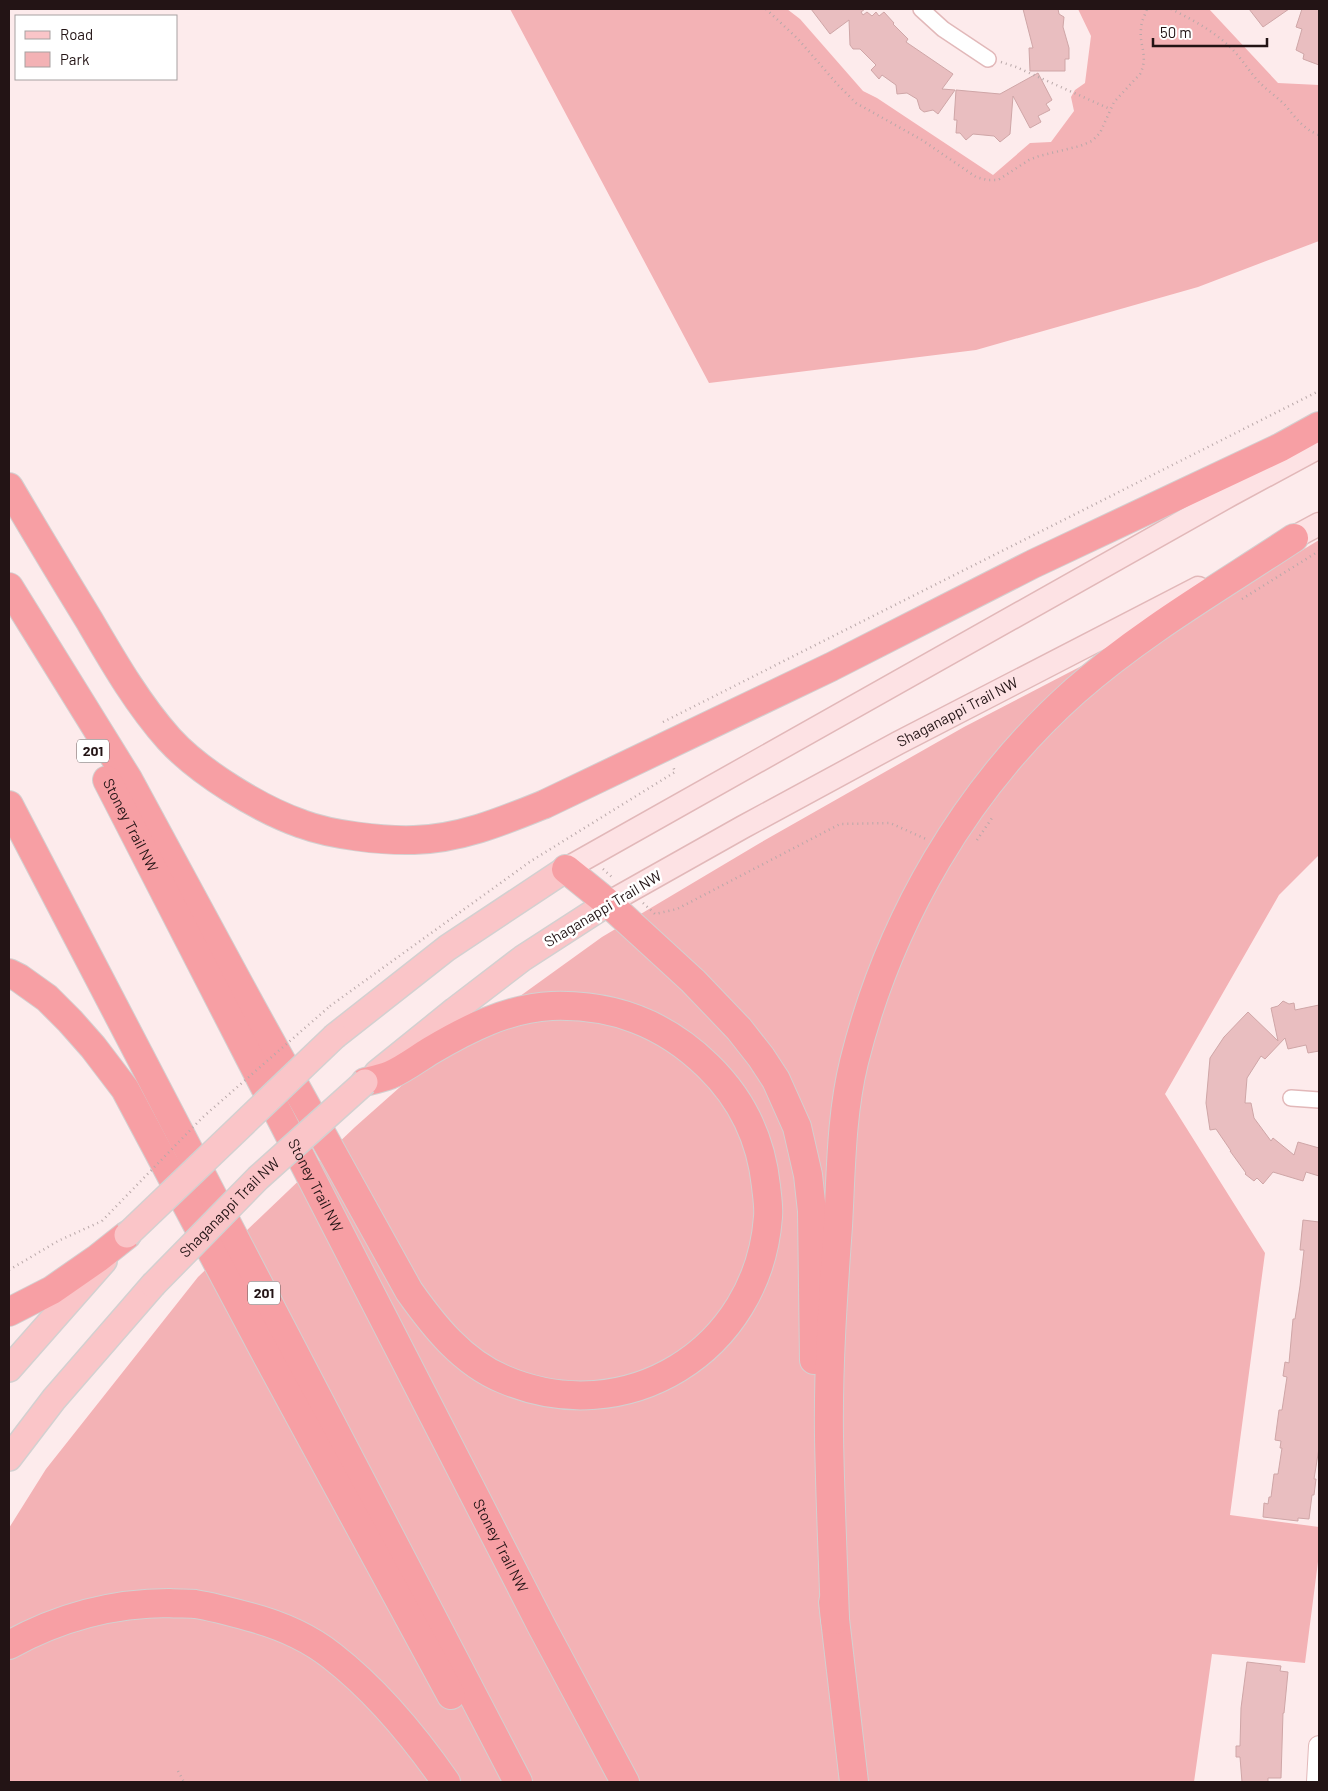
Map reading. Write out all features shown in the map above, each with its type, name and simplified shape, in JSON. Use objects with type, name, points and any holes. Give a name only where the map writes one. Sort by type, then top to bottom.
[{"type":"highway","points":[[9,487],[102,643],[144,708],[177,746],[204,770],[238,792],[302,825],[375,839],[414,840],[449,836],[496,824],[545,804],[814,676],[1033,564],[1281,447],[1319,426]]},
{"type":"highway","points":[[835,1620],[829,1434],[830,1352],[845,1118],[853,1065],[886,962],[915,899],[944,848],[988,785],[1024,742],[1074,692],[1122,652],[1294,538]]},
{"type":"highway","points":[[9,587],[128,779],[275,1051],[408,1291],[448,1340],[473,1361],[501,1378],[537,1391],[575,1397],[611,1394],[637,1388],[661,1378],[678,1368],[700,1352],[723,1330],[743,1301],[756,1276],[769,1215],[765,1176],[759,1150],[748,1118],[732,1092],[694,1052],[665,1032],[644,1021],[597,1008],[551,1006],[527,1009],[471,1028],[391,1074],[365,1082]]},
{"type":"highway","name":"Stoney Trail NW","points":[[9,587],[537,1618],[625,1782]]},
{"type":"highway","name":"201","points":[[9,805],[518,1782]]},
{"type":"highway","points":[[577,862],[619,897],[694,982],[739,1029],[776,1080],[797,1127],[808,1175],[812,1211],[812,1316],[817,1450],[854,1782]]},
{"type":"highway","points":[[9,973],[47,998],[93,1047],[125,1089],[472,1734],[501,1782]]},
{"type":"highway","points":[[9,1312],[52,1290],[128,1235]]},
{"type":"highway","points":[[9,1645],[40,1629],[108,1608],[156,1603],[193,1604],[229,1611],[273,1624],[304,1638],[332,1655],[363,1682],[398,1719],[426,1753],[446,1782]]},
{"type":"main road","points":[[9,1369],[128,1235],[335,1036],[447,948],[577,862],[1319,447]]},
{"type":"main road","name":"Shaganappi Trail NW","points":[[9,1458],[54,1399],[153,1285],[258,1178],[365,1082],[523,958],[619,897],[743,827],[898,743],[1319,524]]},
{"type":"street","points":[[921,9],[943,29],[988,59]]},
{"type":"street","points":[[1291,1098],[1319,1100]]},
{"type":"street","points":[[1318,1782],[1319,1746]]},
{"type":"path","points":[[766,9],[798,38],[856,103],[922,140],[976,176],[987,180],[998,180],[1029,160],[1039,156],[1080,146],[1092,141],[1100,132],[1110,109],[1143,68],[1145,62],[1141,29],[1147,9]]},
{"type":"path","points":[[1171,9],[1192,19],[1219,37],[1295,119],[1305,128],[1319,135]]},
{"type":"path","points":[[988,59],[1016,67],[1110,109]]},
{"type":"path","points":[[1238,602],[1319,551]]},
{"type":"path","points":[[972,847],[994,814]]},
{"type":"path","points":[[568,838],[577,862],[619,897],[655,914],[677,909],[840,824],[890,823],[944,848]]},
{"type":"path","points":[[9,1270],[58,1241],[102,1221],[202,1117],[330,1006]]},
{"type":"path","points":[[178,1771],[184,1782]]},
{"type":"green space","points":[[510,9],[787,9],[800,19],[863,91],[877,98],[993,175],[1030,143],[1051,142],[1074,111],[1071,97],[1075,90],[1085,83],[1091,36],[1078,9],[1209,9],[1278,83],[1319,85],[1319,241],[1198,287],[976,350],[709,383]]},
{"type":"green space","points":[[1319,540],[1319,855],[1279,895],[1165,1094],[1265,1253],[1230,1515],[1319,1527],[1319,1554],[1305,1663],[1212,1654],[1194,1782],[9,1782],[9,1528],[46,1469],[198,1277],[355,1127],[426,1064],[602,937],[760,843],[964,727],[1291,557]]},
{"type":"building","points":[[811,9],[865,9],[861,12],[863,15],[867,12],[872,16],[876,12],[879,16],[884,12],[908,39],[906,42],[953,74],[942,89],[955,90],[938,114],[933,110],[924,112],[920,109],[917,99],[907,93],[897,94],[896,85],[882,75],[879,79],[871,70],[876,65],[860,49],[853,49],[850,45],[849,20],[830,34]]},
{"type":"building","points":[[1023,9],[1058,9],[1059,14],[1064,17],[1063,27],[1069,48],[1069,59],[1065,59],[1065,71],[1030,71],[1029,48],[1033,48]]},
{"type":"building","points":[[1249,9],[1289,9],[1263,27]]},
{"type":"building","points":[[1302,9],[1319,9],[1319,65],[1303,59],[1304,54],[1296,50],[1302,29],[1296,27]]},
{"type":"building","points":[[1038,73],[1052,100],[1046,104],[1050,110],[1038,116],[1041,122],[1030,128],[1013,96],[1010,134],[1000,142],[994,136],[973,134],[966,140],[960,133],[956,133],[957,120],[954,120],[956,90],[1000,94]]},
{"type":"building","points":[[1283,1001],[1289,1004],[1294,1003],[1295,1010],[1319,1005],[1319,1051],[1308,1053],[1306,1045],[1288,1049],[1285,1038],[1265,1059],[1261,1056],[1247,1078],[1245,1103],[1251,1103],[1254,1118],[1271,1141],[1273,1138],[1294,1155],[1298,1142],[1319,1148],[1319,1176],[1306,1172],[1303,1181],[1273,1172],[1263,1184],[1257,1178],[1254,1181],[1245,1174],[1216,1129],[1210,1130],[1206,1103],[1210,1058],[1224,1037],[1248,1012],[1278,1041],[1271,1008],[1278,1006]]},
{"type":"building","points":[[1303,1220],[1319,1222],[1319,1448],[1314,1479],[1316,1479],[1314,1495],[1312,1495],[1309,1519],[1298,1518],[1298,1521],[1263,1517],[1264,1503],[1268,1504],[1269,1497],[1271,1497],[1274,1474],[1278,1474],[1282,1448],[1280,1448],[1281,1441],[1275,1440],[1279,1410],[1282,1410],[1287,1377],[1283,1376],[1285,1362],[1289,1363],[1293,1319],[1295,1319],[1300,1286],[1304,1250],[1300,1250]]},
{"type":"building","points":[[1247,1662],[1281,1666],[1280,1671],[1288,1672],[1283,1713],[1281,1778],[1268,1778],[1268,1782],[1242,1782],[1240,1757],[1236,1757],[1236,1746],[1240,1746],[1241,1708]]}]
